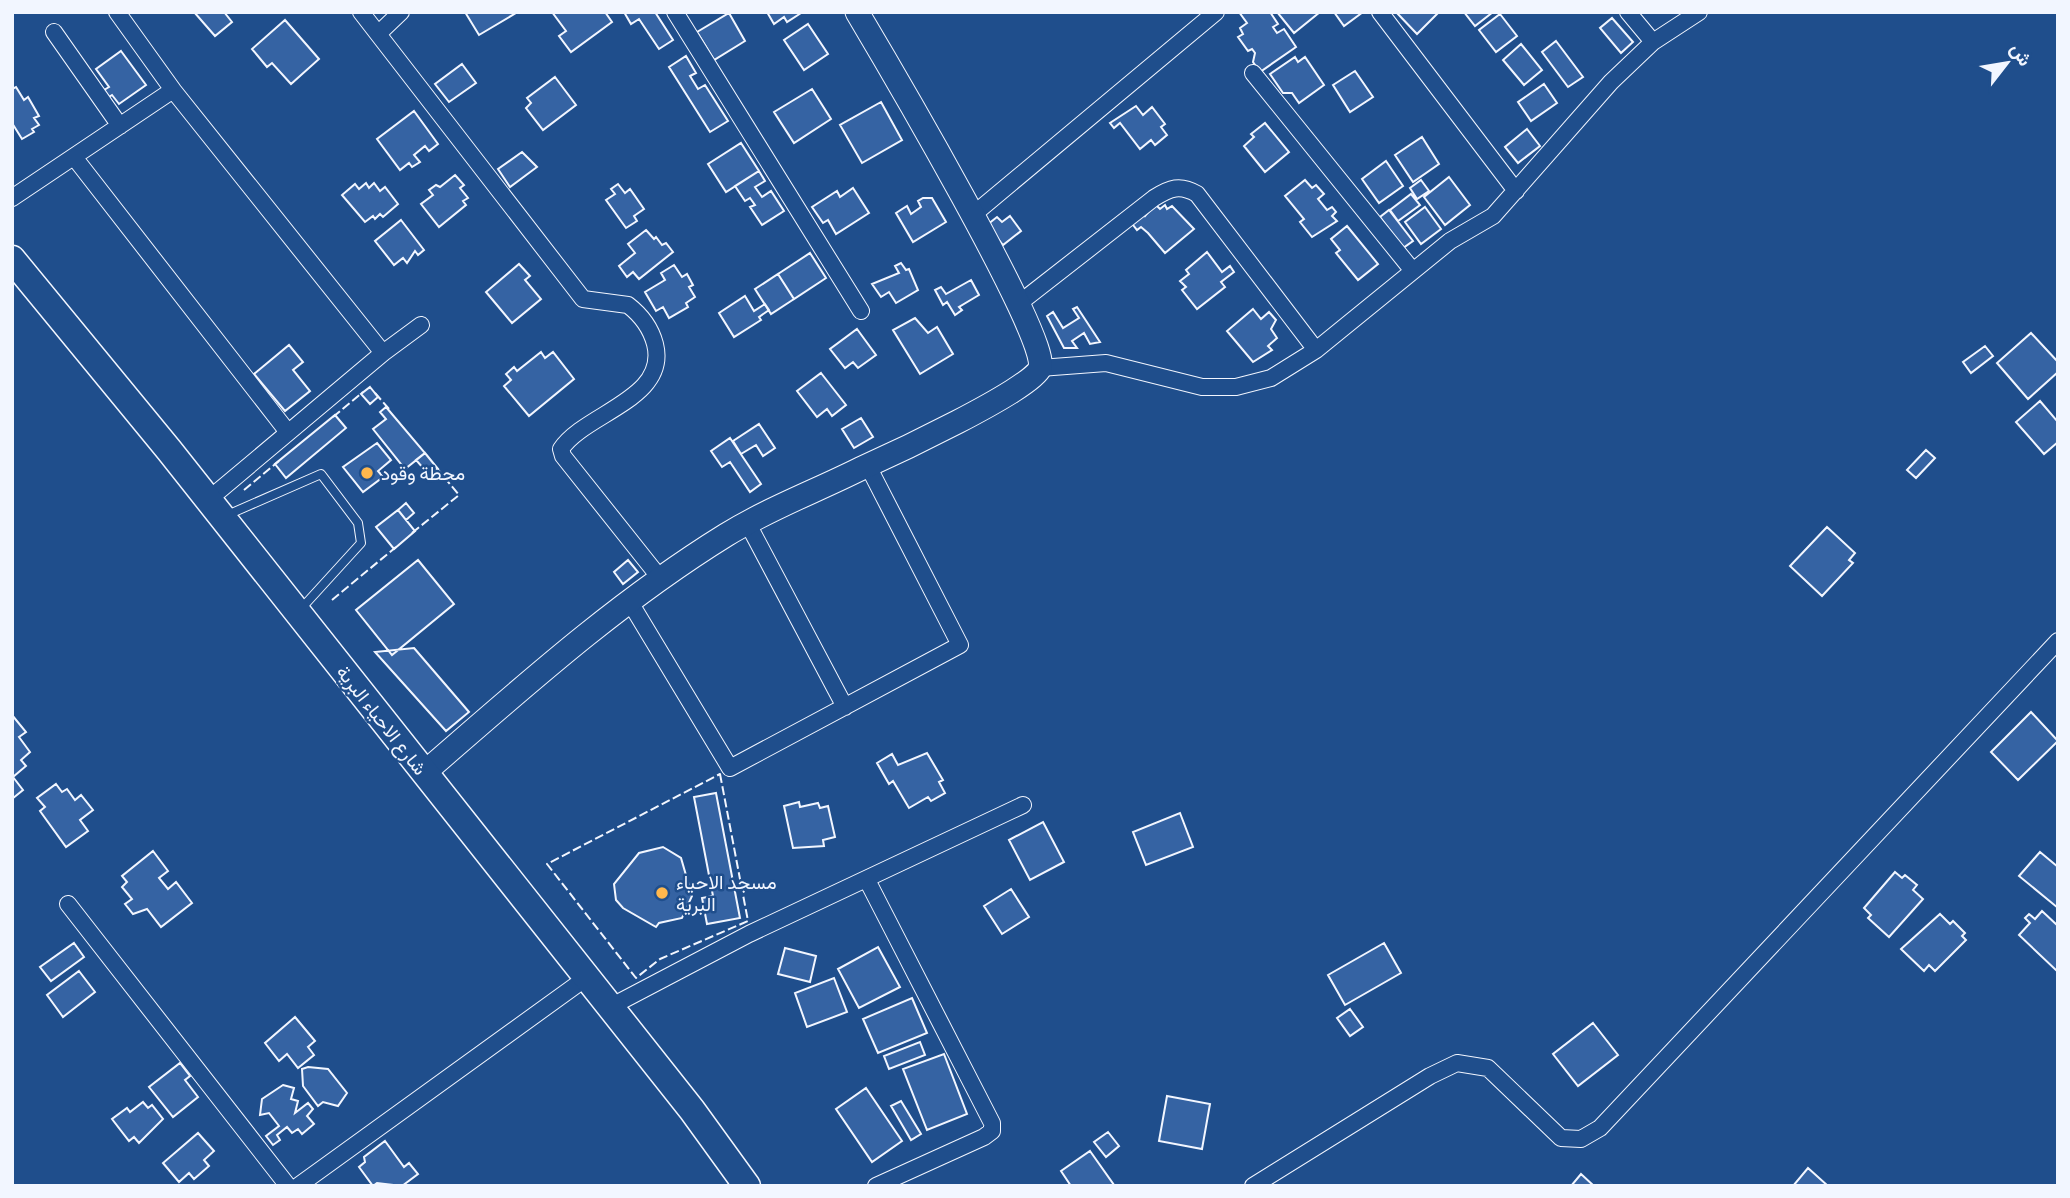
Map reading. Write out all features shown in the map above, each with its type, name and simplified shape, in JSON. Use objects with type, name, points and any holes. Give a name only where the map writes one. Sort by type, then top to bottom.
[{"type":"main road","points":[[424,774],[628,599],[748,524],[868,466],[1026,383],[1040,368],[1041,356],[974,214],[857,12]]},
{"type":"main road","name":"شارع الاحياء البرية","points":[[12,259],[215,509],[692,1110],[747,1186]]},
{"type":"street","points":[[117,12],[173,90],[383,354]]},
{"type":"street","points":[[361,12],[583,299],[628,305],[652,333],[656,365],[649,382],[561,449],[563,456],[660,578]]},
{"type":"street","points":[[379,34],[401,12]]},
{"type":"street","points":[[675,12],[861,311]]},
{"type":"street","points":[[974,214],[1216,12]]},
{"type":"street","points":[[1380,12],[1516,191]]},
{"type":"street","points":[[1628,12],[1653,42]]},
{"type":"street","points":[[1040,368],[1106,363],[1202,387],[1236,387],[1271,377],[1316,350],[1450,241],[1493,216],[1611,82],[1653,42],[1699,12]]},
{"type":"street","points":[[54,32],[120,126]]},
{"type":"street","points":[[1253,74],[1413,271]]},
{"type":"street","points":[[12,198],[173,90]]},
{"type":"street","points":[[74,156],[287,431]]},
{"type":"street","points":[[1017,305],[1154,198],[1171,187],[1186,187],[1197,194],[1316,350]]},
{"type":"street","points":[[215,509],[287,431],[421,325]]},
{"type":"street","points":[[628,599],[730,768],[960,645],[868,466]]},
{"type":"street","points":[[748,524],[845,707]]},
{"type":"street","points":[[1253,1186],[1430,1076],[1457,1063],[1488,1068],[1562,1138],[1581,1139],[1600,1128],[2058,641]]},
{"type":"street","points":[[610,1007],[749,934],[1023,805]]},
{"type":"street","points":[[867,880],[992,1123],[992,1131],[984,1137],[876,1186]]},
{"type":"street","points":[[68,904],[288,1186]]},
{"type":"street","points":[[298,1186],[586,978]]},
{"type":"lane","points":[[215,509],[321,474],[358,523],[360,543],[297,613]]},
{"type":"building","points":[[194,12],[224,12],[232,22],[215,36]]},
{"type":"building","points":[[465,12],[516,12],[516,13],[479,35]]},
{"type":"building","points":[[552,12],[605,12],[612,22],[571,52],[559,36],[566,31]]},
{"type":"building","points":[[624,12],[655,12],[673,40],[659,49],[639,19],[631,24]]},
{"type":"building","points":[[767,12],[801,13],[787,22],[784,17],[774,24]]},
{"type":"building","points":[[1239,12],[1270,12],[1278,24],[1273,27],[1277,33],[1284,29],[1296,47],[1260,72],[1253,62],[1255,53],[1252,49],[1248,51],[1238,37],[1243,34],[1240,28],[1247,23]]},
{"type":"building","points":[[1277,12],[1320,12],[1294,33]]},
{"type":"building","points":[[1334,12],[1363,12],[1344,26]]},
{"type":"building","points":[[1397,12],[1439,12],[1417,34],[1397,13]]},
{"type":"building","points":[[1464,12],[1493,12],[1475,26]]},
{"type":"building","points":[[729,13],[745,41],[714,60],[697,32]]},
{"type":"building","points":[[1500,14],[1517,36],[1496,52],[1479,30]]},
{"type":"building","points":[[1612,18],[1633,42],[1621,53],[1600,28]]},
{"type":"building","points":[[285,20],[319,59],[291,84],[272,63],[267,67],[252,49]]},
{"type":"building","points":[[808,24],[828,54],[804,70],[784,40]]},
{"type":"building","points":[[1556,41],[1583,77],[1568,87],[1542,52]]},
{"type":"building","points":[[1521,44],[1542,70],[1524,85],[1503,60]]},
{"type":"building","points":[[121,51],[146,85],[119,104],[104,90],[109,87],[96,69]]},
{"type":"building","points":[[686,56],[696,73],[690,76],[698,89],[705,85],[728,121],[710,132],[669,67]]},
{"type":"building","points":[[1295,57],[1298,62],[1305,57],[1324,85],[1299,103],[1292,93],[1283,93],[1270,74]]},
{"type":"building","points":[[462,64],[476,83],[449,102],[435,84]]},
{"type":"building","points":[[1355,71],[1373,97],[1350,112],[1333,85]]},
{"type":"building","points":[[555,77],[576,105],[543,130],[526,108],[531,103],[527,98]]},
{"type":"building","points":[[1544,84],[1557,103],[1531,121],[1518,102]]},
{"type":"building","points":[[16,87],[24,100],[28,97],[39,116],[34,118],[39,125],[32,129],[34,132],[22,139],[12,123],[12,89]]},
{"type":"building","points":[[812,89],[831,119],[794,143],[774,112]]},
{"type":"building","points":[[881,102],[902,140],[862,163],[840,125]]},
{"type":"building","points":[[1136,106],[1143,115],[1152,107],[1165,124],[1161,127],[1167,135],[1155,145],[1151,140],[1140,149],[1120,123],[1114,128],[1110,123]]},
{"type":"building","points":[[414,111],[438,144],[429,151],[425,146],[414,155],[420,162],[412,167],[409,163],[400,170],[377,139]]},
{"type":"building","points":[[1265,123],[1289,152],[1265,172],[1244,146],[1254,137],[1251,134]]},
{"type":"building","points":[[1527,129],[1540,146],[1518,163],[1505,147]]},
{"type":"building","points":[[1422,137],[1439,164],[1413,182],[1395,155]]},
{"type":"building","points":[[741,143],[759,171],[726,192],[708,164]]},
{"type":"building","points":[[522,152],[537,167],[510,187],[498,169]]},
{"type":"building","points":[[1386,161],[1403,186],[1379,203],[1362,179]]},
{"type":"building","points":[[759,171],[765,181],[755,187],[762,197],[771,191],[784,211],[762,225],[750,207],[755,205],[750,198],[745,201],[735,186]]},
{"type":"building","points":[[455,175],[464,185],[460,188],[468,198],[463,201],[466,205],[439,227],[421,204],[433,195],[429,190],[436,185],[440,187]]},
{"type":"building","points":[[1449,177],[1470,205],[1445,225],[1424,197]]},
{"type":"building","points":[[1305,180],[1312,188],[1316,185],[1324,194],[1318,199],[1327,210],[1332,207],[1336,212],[1332,216],[1337,221],[1312,237],[1300,222],[1304,219],[1285,196]]},
{"type":"building","points":[[1421,180],[1429,191],[1417,199],[1410,188]]},
{"type":"building","points":[[366,183],[369,188],[374,183],[380,191],[385,187],[398,204],[383,217],[380,214],[365,222],[342,195],[355,184],[359,189]]},
{"type":"building","points":[[618,184],[625,193],[630,189],[644,209],[634,216],[637,221],[626,228],[606,200],[615,194],[611,189]]},
{"type":"building","points":[[853,188],[869,213],[836,234],[828,220],[823,223],[812,207],[837,191],[840,197]]},
{"type":"building","points":[[1411,194],[1420,205],[1398,221],[1390,210]]},
{"type":"building","points":[[932,198],[946,222],[913,242],[896,213],[907,206],[911,214],[921,207],[918,201]]},
{"type":"building","points":[[1155,204],[1160,209],[1165,205],[1167,209],[1172,206],[1194,229],[1165,253],[1148,233],[1141,227],[1137,230],[1130,221],[1142,211],[1145,216]]},
{"type":"building","points":[[1425,207],[1441,229],[1421,244],[1405,222]]},
{"type":"building","points":[[1389,210],[1413,241],[1403,248],[1380,217]]},
{"type":"building","points":[[1010,216],[1021,231],[1003,245],[987,225],[997,217],[1002,222]]},
{"type":"building","points":[[401,220],[424,250],[418,255],[415,251],[407,263],[403,258],[394,265],[375,241]]},
{"type":"building","points":[[1347,226],[1378,264],[1358,280],[1336,253],[1340,250],[1331,239]]},
{"type":"building","points":[[646,230],[662,245],[666,243],[673,252],[639,279],[633,272],[627,277],[619,266],[635,253],[628,244]]},
{"type":"building","points":[[1207,252],[1222,272],[1230,266],[1234,272],[1221,282],[1225,287],[1197,309],[1182,290],[1186,287],[1180,281],[1189,274],[1186,270]]},
{"type":"building","points":[[810,253],[826,278],[794,299],[778,274]]},
{"type":"building","points":[[901,263],[906,270],[909,269],[918,290],[896,303],[889,292],[881,297],[872,284],[899,273],[895,266]]},
{"type":"building","points":[[519,264],[530,276],[525,280],[541,299],[512,323],[486,292]]},
{"type":"building","points":[[674,265],[682,277],[687,274],[693,285],[689,287],[695,297],[686,303],[688,307],[669,318],[663,307],[656,311],[645,292],[665,280],[661,273]]},
{"type":"building","points":[[778,274],[794,299],[771,314],[755,289]]},
{"type":"building","points":[[971,280],[979,295],[959,307],[962,310],[955,315],[947,302],[943,305],[935,290],[941,287],[946,294]]},
{"type":"building","points":[[745,296],[754,311],[765,304],[769,310],[759,317],[761,320],[734,337],[719,313]]},
{"type":"building","points":[[1077,307],[1100,342],[1090,344],[1084,333],[1072,341],[1077,348],[1064,348],[1047,316],[1053,312],[1063,328],[1079,318],[1073,309]]},
{"type":"building","points":[[1253,309],[1261,319],[1269,312],[1276,320],[1271,329],[1277,338],[1268,346],[1272,350],[1253,362],[1227,331]]},
{"type":"building","points":[[915,318],[928,333],[937,327],[953,354],[920,374],[893,330]]},
{"type":"building","points":[[857,329],[876,355],[858,368],[853,362],[845,368],[830,349]]},
{"type":"building","points":[[2031,333],[2058,362],[2058,372],[2028,399],[1997,363]]},
{"type":"building","points":[[289,345],[303,362],[293,370],[310,391],[285,411],[254,374]]},
{"type":"building","points":[[1985,346],[1993,356],[1971,373],[1963,362]]},
{"type":"building","points":[[541,352],[545,358],[553,352],[574,379],[529,416],[504,386],[511,380],[506,374],[514,367],[517,371]]},
{"type":"building","points":[[821,373],[846,405],[832,416],[827,409],[817,417],[797,391]]},
{"type":"building","points":[[370,387],[378,397],[370,404],[361,394]]},
{"type":"building","points":[[2040,401],[2058,422],[2058,442],[2044,454],[2016,422]]},
{"type":"building","points":[[386,407],[425,453],[405,469],[373,429],[386,419],[380,412]]},
{"type":"building","points":[[335,415],[346,428],[286,478],[275,464]]},
{"type":"building","points":[[861,418],[873,437],[854,448],[842,429]]},
{"type":"building","points":[[759,424],[775,448],[763,456],[756,445],[741,454],[733,441]]},
{"type":"building","points":[[730,438],[761,484],[750,492],[730,462],[722,467],[711,451]]},
{"type":"building","points":[[377,443],[391,460],[378,471],[383,477],[363,492],[343,467]]},
{"type":"building","points":[[1926,450],[1935,458],[1916,478],[1907,470]]},
{"type":"building","points":[[425,453],[438,469],[430,476],[416,460]]},
{"type":"building","points":[[406,503],[414,513],[406,520],[398,510]]},
{"type":"building","points":[[398,510],[415,531],[394,549],[376,527]]},
{"type":"building","points":[[1827,527],[1855,553],[1849,560],[1853,563],[1822,596],[1790,566]]},
{"type":"building","points":[[418,560],[454,604],[392,655],[356,610]]},
{"type":"building","points":[[628,560],[638,572],[623,584],[614,572]]},
{"type":"building","points":[[414,648],[469,712],[446,731],[375,652]]},
{"type":"building","points":[[2031,712],[2058,741],[2018,780],[1991,752]]},
{"type":"building","points":[[12,715],[26,732],[19,737],[30,752],[21,760],[26,766],[13,777],[23,790],[12,799]]},
{"type":"building","points":[[927,753],[943,780],[939,782],[945,793],[931,801],[928,797],[909,808],[893,781],[889,784],[877,763],[892,754],[898,765]]},
{"type":"building","points":[[56,784],[62,792],[67,789],[75,800],[81,795],[93,810],[80,820],[88,831],[66,847],[40,811],[45,807],[37,798]]},
{"type":"building","points":[[716,793],[740,918],[707,924],[702,898],[713,896],[694,797]]},
{"type":"building","points":[[799,802],[800,807],[818,803],[820,808],[828,806],[835,837],[823,840],[824,846],[793,848],[784,806]]},
{"type":"building","points":[[1180,813],[1193,847],[1146,865],[1133,832]]},
{"type":"building","points":[[1043,822],[1064,862],[1030,880],[1009,840]]},
{"type":"building","points":[[663,847],[681,858],[692,896],[682,918],[659,923],[656,927],[623,908],[616,900],[614,884],[639,853]]},
{"type":"building","points":[[153,851],[168,871],[159,878],[168,889],[176,882],[192,903],[161,927],[147,909],[133,914],[125,904],[132,899],[122,887],[127,882],[122,876]]},
{"type":"building","points":[[2040,852],[2058,867],[2058,908],[2019,876]]},
{"type":"building","points":[[1895,872],[1902,878],[1905,875],[1917,885],[1913,890],[1923,899],[1889,937],[1868,918],[1871,915],[1864,908]]},
{"type":"building","points":[[1011,889],[1029,917],[1002,934],[984,906]]},
{"type":"building","points":[[2042,911],[2058,926],[2058,972],[2019,935],[2030,923],[2025,918],[2029,914],[2035,919]]},
{"type":"building","points":[[1940,914],[1950,924],[1953,921],[1965,933],[1962,936],[1966,940],[1935,971],[1929,965],[1924,971],[1901,949]]},
{"type":"building","points":[[74,943],[84,957],[51,981],[40,967]]},
{"type":"building","points":[[1384,943],[1401,973],[1345,1005],[1328,975]]},
{"type":"building","points":[[878,947],[900,987],[859,1008],[838,969]]},
{"type":"building","points":[[785,948],[816,956],[810,982],[778,974]]},
{"type":"building","points":[[79,971],[95,992],[63,1017],[47,995]]},
{"type":"building","points":[[834,978],[847,1012],[807,1027],[795,993]]},
{"type":"building","points":[[912,998],[927,1033],[878,1053],[863,1019]]},
{"type":"building","points":[[1350,1009],[1363,1027],[1350,1036],[1337,1018]]},
{"type":"building","points":[[295,1017],[315,1041],[308,1047],[314,1055],[298,1068],[287,1054],[279,1061],[265,1043]]},
{"type":"building","points":[[1593,1023],[1618,1055],[1578,1086],[1553,1054]]},
{"type":"building","points":[[920,1042],[925,1055],[889,1069],[884,1056]]},
{"type":"building","points":[[944,1054],[967,1114],[927,1130],[903,1069]]},
{"type":"building","points":[[180,1063],[190,1076],[185,1080],[198,1097],[173,1117],[149,1087]]},
{"type":"building","points":[[302,1069],[328,1069],[347,1093],[338,1106],[323,1102],[318,1106],[303,1086]]},
{"type":"building","points":[[283,1085],[294,1088],[291,1099],[298,1101],[295,1113],[308,1103],[313,1109],[307,1116],[314,1124],[302,1134],[298,1129],[292,1133],[287,1127],[277,1135],[280,1140],[273,1145],[266,1136],[279,1126],[269,1113],[260,1115],[262,1099]]},
{"type":"building","points":[[866,1088],[902,1141],[872,1162],[836,1109]]},
{"type":"building","points":[[1167,1096],[1210,1104],[1202,1149],[1159,1141]]},
{"type":"building","points":[[901,1101],[921,1134],[911,1140],[891,1106]]},
{"type":"building","points":[[143,1102],[148,1108],[152,1105],[163,1119],[139,1143],[134,1137],[129,1141],[112,1119],[127,1108],[130,1112]]},
{"type":"building","points":[[1108,1132],[1119,1146],[1106,1157],[1094,1142]]},
{"type":"building","points":[[198,1133],[214,1151],[204,1160],[209,1166],[194,1179],[189,1173],[179,1182],[163,1163]]},
{"type":"building","points":[[385,1141],[404,1167],[409,1163],[418,1174],[402,1186],[377,1183],[373,1186],[359,1167],[365,1162],[364,1157]]},
{"type":"building","points":[[1090,1151],[1113,1186],[1071,1186],[1061,1171]]},
{"type":"building","points":[[1808,1168],[1828,1186],[1793,1186]]},
{"type":"building","points":[[1581,1174],[1594,1186],[1571,1186]]},
{"type":"fence","points":[[333,417],[363,392]]},
{"type":"fence","points":[[375,393],[389,409]]},
{"type":"fence","points":[[244,490],[279,461]]},
{"type":"fence","points":[[412,533],[459,495],[435,466]]},
{"type":"fence","points":[[332,600],[396,547]]},
{"type":"fence","points":[[720,774],[748,921],[660,959],[636,978],[547,864],[720,774]]},
{"type":"place","name":"محطة وقود","points":[[367,473]]},
{"type":"place","name":"مسجد الاحياء البرية","points":[[662,893]]}]
